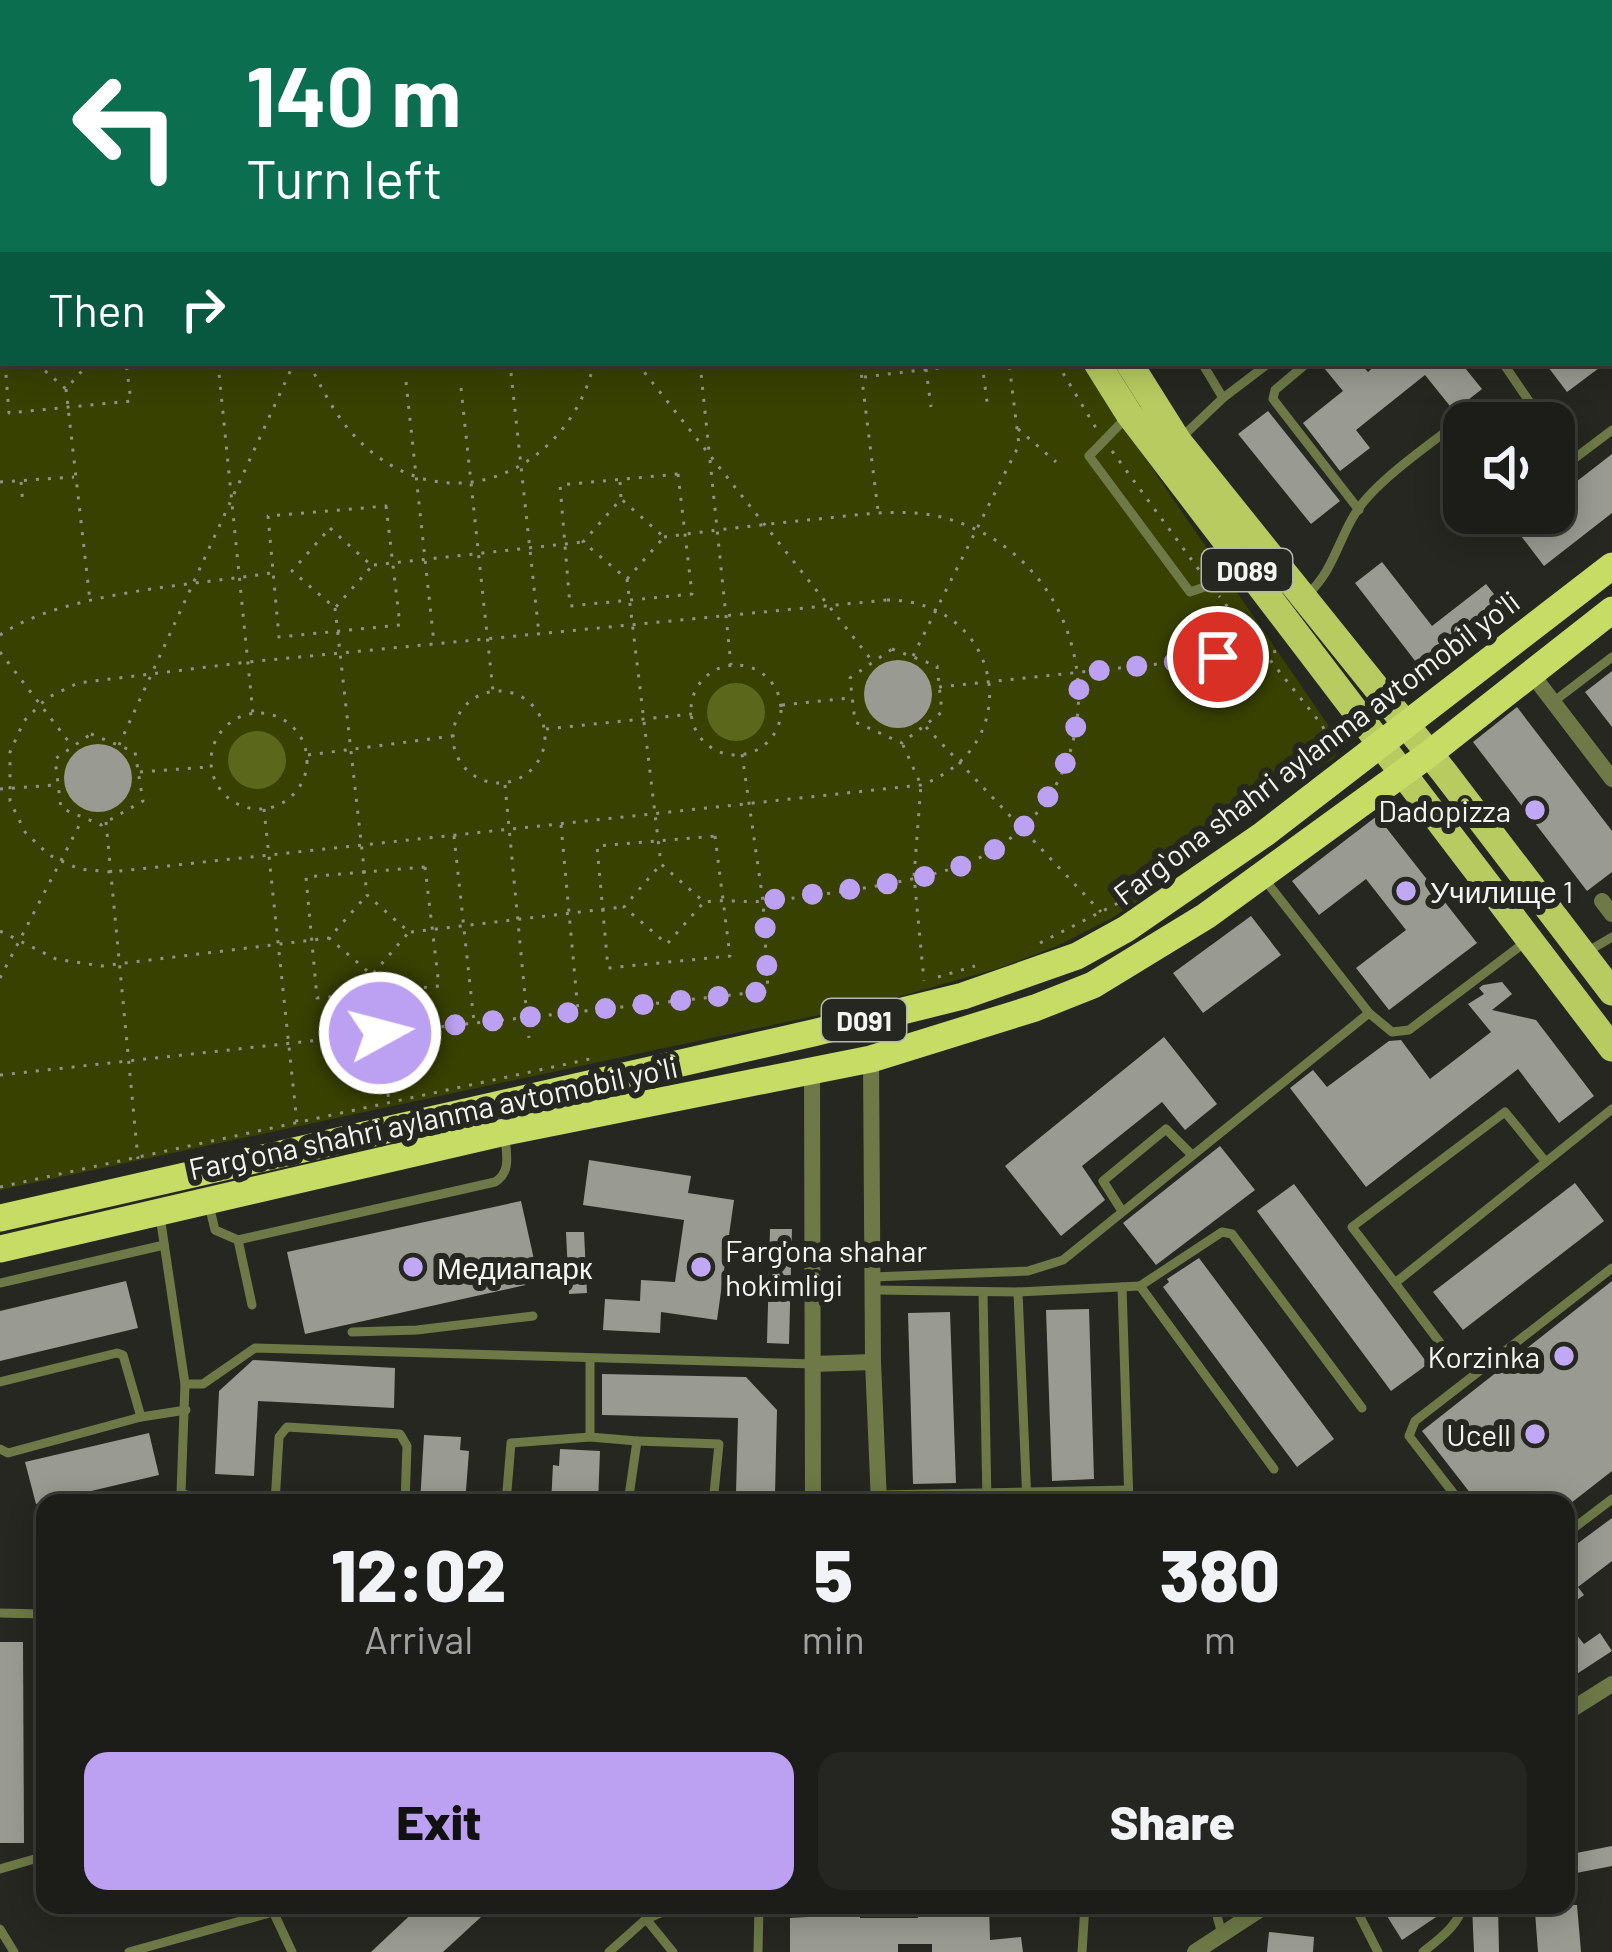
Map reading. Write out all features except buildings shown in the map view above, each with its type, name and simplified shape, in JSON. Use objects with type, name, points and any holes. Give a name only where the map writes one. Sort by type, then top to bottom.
[{"type":"highway","name":"Fargʻona shahri aylanma avtomobil yoʻli","points":[[0,1249],[208,1200],[427,1135],[1021,978],[1077,956],[1126,929],[1264,834],[1612,566]]},
{"type":"highway","name":"Fargʻona shahri aylanma avtomobil yoʻli","points":[[0,1218],[299,1136],[505,1132],[871,1059],[1035,1008],[1093,985],[1206,916],[1429,754],[1612,610]]},
{"type":"main road","name":"D089","points":[[1099,366],[1129,414],[1612,1048]]},
{"type":"main road","name":"D089","points":[[1131,366],[1178,441],[1612,992]]},
{"type":"street","points":[[1531,673],[1612,779]]},
{"type":"street","points":[[871,1059],[879,1494]]},
{"type":"street","points":[[812,1072],[813,1494]]},
{"type":"street","points":[[813,1364],[873,1362]]},
{"type":"street","points":[[1575,1707],[1612,1684]]},
{"type":"street","points":[[1195,1952],[1225,1943],[1239,1914]]},
{"type":"lane","points":[[1204,366],[1222,398]]},
{"type":"lane","points":[[1178,441],[1222,398],[1265,366]]},
{"type":"lane","points":[[1303,366],[1275,390],[1273,399],[1359,510]]},
{"type":"lane","points":[[1505,366],[1530,402]]},
{"type":"lane","points":[[1129,414],[1089,456],[1190,592],[1249,571]]},
{"type":"lane","points":[[1575,458],[1612,430]]},
{"type":"lane","points":[[1304,598],[1324,579],[1342,533],[1366,499],[1443,435]]},
{"type":"lane","points":[[1553,703],[1612,657]]},
{"type":"lane","points":[[1261,875],[1370,1013],[1392,1032],[1408,1030],[1529,940]]},
{"type":"lane","points":[[1583,954],[1612,938]]},
{"type":"lane","points":[[872,1284],[1028,1271],[1063,1260],[1370,1013]]},
{"type":"lane","points":[[1395,1283],[1612,1108]]},
{"type":"lane","points":[[1450,1356],[1352,1227],[1505,1112],[1545,1161]]},
{"type":"lane","points":[[1122,1211],[1103,1181],[1166,1129],[1191,1154]]},
{"type":"lane","points":[[208,1200],[215,1230],[238,1240],[495,1182],[507,1168],[505,1132]]},
{"type":"lane","points":[[159,1210],[187,1410],[179,1494]]},
{"type":"lane","points":[[872,1284],[982,1292],[1140,1286],[1222,1232],[1232,1234],[1362,1408]]},
{"type":"lane","points":[[238,1240],[252,1305]]},
{"type":"lane","points":[[0,1283],[164,1245]]},
{"type":"lane","points":[[1454,1494],[1409,1436],[1415,1421],[1612,1268]]},
{"type":"lane","points":[[1140,1286],[1274,1468]]},
{"type":"lane","points":[[1122,1287],[1128,1494]]},
{"type":"lane","points":[[982,1292],[987,1494]]},
{"type":"lane","points":[[1018,1292],[1027,1494]]},
{"type":"lane","points":[[352,1332],[417,1330],[532,1316]]},
{"type":"lane","points":[[414,1353],[417,1330]]},
{"type":"lane","points":[[185,1384],[203,1384],[255,1348],[813,1364]]},
{"type":"lane","points":[[0,1382],[117,1353],[123,1355],[141,1417]]},
{"type":"lane","points":[[590,1359],[590,1437]]},
{"type":"lane","points":[[0,1449],[8,1453],[141,1417],[187,1410]]},
{"type":"lane","points":[[276,1494],[279,1437],[286,1427],[400,1434],[407,1446],[405,1494]]},
{"type":"lane","points":[[507,1494],[511,1443],[590,1437],[719,1444],[714,1494]]},
{"type":"lane","points":[[629,1494],[637,1441]]},
{"type":"lane","points":[[1070,1494],[1128,1490]]},
{"type":"lane","points":[[1575,1527],[1612,1499]]},
{"type":"lane","points":[[0,1613],[36,1614]]},
{"type":"lane","points":[[0,1869],[36,1859]]},
{"type":"lane","points":[[129,1952],[254,1914]]},
{"type":"lane","points":[[273,1914],[292,1952]]},
{"type":"lane","points":[[609,1952],[649,1914]]},
{"type":"lane","points":[[646,1919],[658,1914]]},
{"type":"lane","points":[[758,1952],[759,1914]]},
{"type":"lane","points":[[1082,1952],[1084,1914]]},
{"type":"lane","points":[[1217,1914],[1225,1943]]},
{"type":"lane","points":[[1359,1914],[1378,1952]]},
{"type":"lane","points":[[1423,1952],[1461,1914]]},
{"type":"lane","points":[[646,1919],[673,1952]]},
{"type":"lane","points":[[0,1929],[14,1952]]},
{"type":"path","points":[[5,366],[9,413],[131,401],[126,366]]},
{"type":"path","points":[[39,366],[66,389],[90,601]]},
{"type":"path","points":[[66,389],[86,366]]},
{"type":"path","points":[[218,366],[254,714]]},
{"type":"path","points":[[118,745],[293,366]]},
{"type":"path","points":[[310,366],[331,409],[374,454],[416,475],[472,484],[496,479],[549,444],[573,416],[590,384],[593,366]]},
{"type":"path","points":[[639,366],[873,662]]},
{"type":"path","points":[[700,366],[731,665]]},
{"type":"path","points":[[860,366],[878,513]]},
{"type":"path","points":[[862,377],[944,366]]},
{"type":"path","points":[[981,366],[987,402]]},
{"type":"path","points":[[913,656],[1019,445],[1009,366]]},
{"type":"path","points":[[1059,366],[1104,440],[1328,733],[1331,745],[1323,756],[1230,818],[1167,874]]},
{"type":"path","points":[[926,369],[931,407]]},
{"type":"path","points":[[512,373],[539,635]]},
{"type":"path","points":[[406,382],[434,645]]},
{"type":"path","points":[[461,388],[493,692]]},
{"type":"path","points":[[1017,428],[1056,462]]},
{"type":"path","points":[[678,474],[685,534],[692,594],[571,606],[560,484],[678,474]]},
{"type":"path","points":[[0,482],[76,477]]},
{"type":"path","points":[[335,608],[372,566],[584,542],[621,500],[620,479]]},
{"type":"path","points":[[20,481],[23,505]]},
{"type":"path","points":[[621,500],[664,537]]},
{"type":"path","points":[[386,506],[393,563],[400,626],[279,637],[268,516],[386,506]]},
{"type":"path","points":[[623,907],[667,944],[704,902],[764,901],[914,877],[982,857],[1022,828],[1049,796],[1070,755],[1079,710],[1078,673],[1064,620],[1040,581],[1007,549],[976,530],[923,514],[878,513],[664,537],[627,579]]},
{"type":"path","points":[[372,566],[330,528],[292,571],[335,608],[367,895],[410,932]]},
{"type":"path","points":[[584,542],[627,579],[662,864],[704,902]]},
{"type":"path","points":[[0,635],[45,611],[273,573]]},
{"type":"path","points":[[904,600],[937,609],[973,640],[989,682],[990,702],[982,734],[960,763],[921,785],[111,872],[60,863],[25,832],[9,788],[8,768],[16,736],[40,704],[78,683],[248,662],[904,600]]},
{"type":"path","points":[[939,687],[1306,648]]},
{"type":"path","points":[[902,743],[942,712],[937,666],[892,650],[850,678],[855,722],[902,743],[921,785],[914,877],[924,981],[981,964]]},
{"type":"path","points":[[0,652],[72,747]]},
{"type":"path","points":[[731,665],[762,673],[776,689],[780,705],[780,721],[770,740],[742,754],[711,746],[696,730],[692,714],[693,699],[703,680],[731,665]]},
{"type":"path","points":[[493,692],[526,700],[544,729],[538,762],[523,777],[504,783],[471,774],[458,757],[453,736],[465,706],[493,692]]},
{"type":"path","points":[[780,705],[852,698]]},
{"type":"path","points":[[254,714],[286,722],[302,739],[306,755],[305,773],[294,794],[264,809],[232,800],[216,783],[212,766],[212,749],[224,729],[254,714]]},
{"type":"path","points":[[544,729],[692,714]]},
{"type":"path","points":[[925,726],[1102,914]]},
{"type":"path","points":[[91,734],[118,745],[135,752],[142,801],[100,825],[61,808],[55,759],[91,734]]},
{"type":"path","points":[[306,755],[453,736]]},
{"type":"path","points":[[0,1075],[768,991],[764,901],[742,754]]},
{"type":"path","points":[[138,772],[212,766]]},
{"type":"path","points":[[504,783],[529,1038]]},
{"type":"path","points":[[0,789],[58,784]]},
{"type":"path","points":[[264,809],[299,1136]]},
{"type":"path","points":[[0,978],[83,818]]},
{"type":"path","points":[[106,822],[138,1159]]},
{"type":"path","points":[[561,823],[578,1011]]},
{"type":"path","points":[[454,835],[474,1022]]},
{"type":"path","points":[[716,836],[723,899],[730,956],[608,968],[597,846],[716,836]]},
{"type":"path","points":[[372,974],[410,932],[623,907],[662,864]]},
{"type":"path","points":[[424,867],[432,930],[439,986],[317,998],[306,877],[424,867]]},
{"type":"path","points":[[1040,943],[1135,894]]},
{"type":"path","points":[[0,931],[56,959],[120,966],[329,938],[367,895]]},
{"type":"path","points":[[329,938],[372,974],[389,1103]]},
{"type":"path","points":[[0,1187],[138,1159],[299,1136],[389,1103],[599,1057]]},
{"type":"shaded area","points":[[0,366],[1082,366],[1337,738],[1334,758],[1252,808],[1147,895],[1057,946],[1000,968],[880,1002],[0,1190]]},
{"type":"shaded area","points":[[736,683],[756,692],[765,712],[756,732],[736,741],[716,732],[707,712],[716,692]]},
{"type":"shaded area","points":[[257,731],[277,740],[286,760],[277,780],[257,789],[237,780],[228,760],[237,740]]},
{"type":"place","name":"Dadopizza","points":[[1535,810]]},
{"type":"place","name":"Училище 1","points":[[1406,891]]},
{"type":"place","name":"Медиапарк","points":[[413,1267]]},
{"type":"place","name":"Farg'ona shahar hokimligi","points":[[701,1267]]},
{"type":"place","name":"Korzinka","points":[[1564,1356]]},
{"type":"place","name":"Ucell","points":[[1535,1434]]},
{"type":"route","points":[[380,1033],[768,991],[764,901],[939,872],[982,857],[1035,814],[1061,776],[1076,733],[1078,673],[1218,657]]}]
